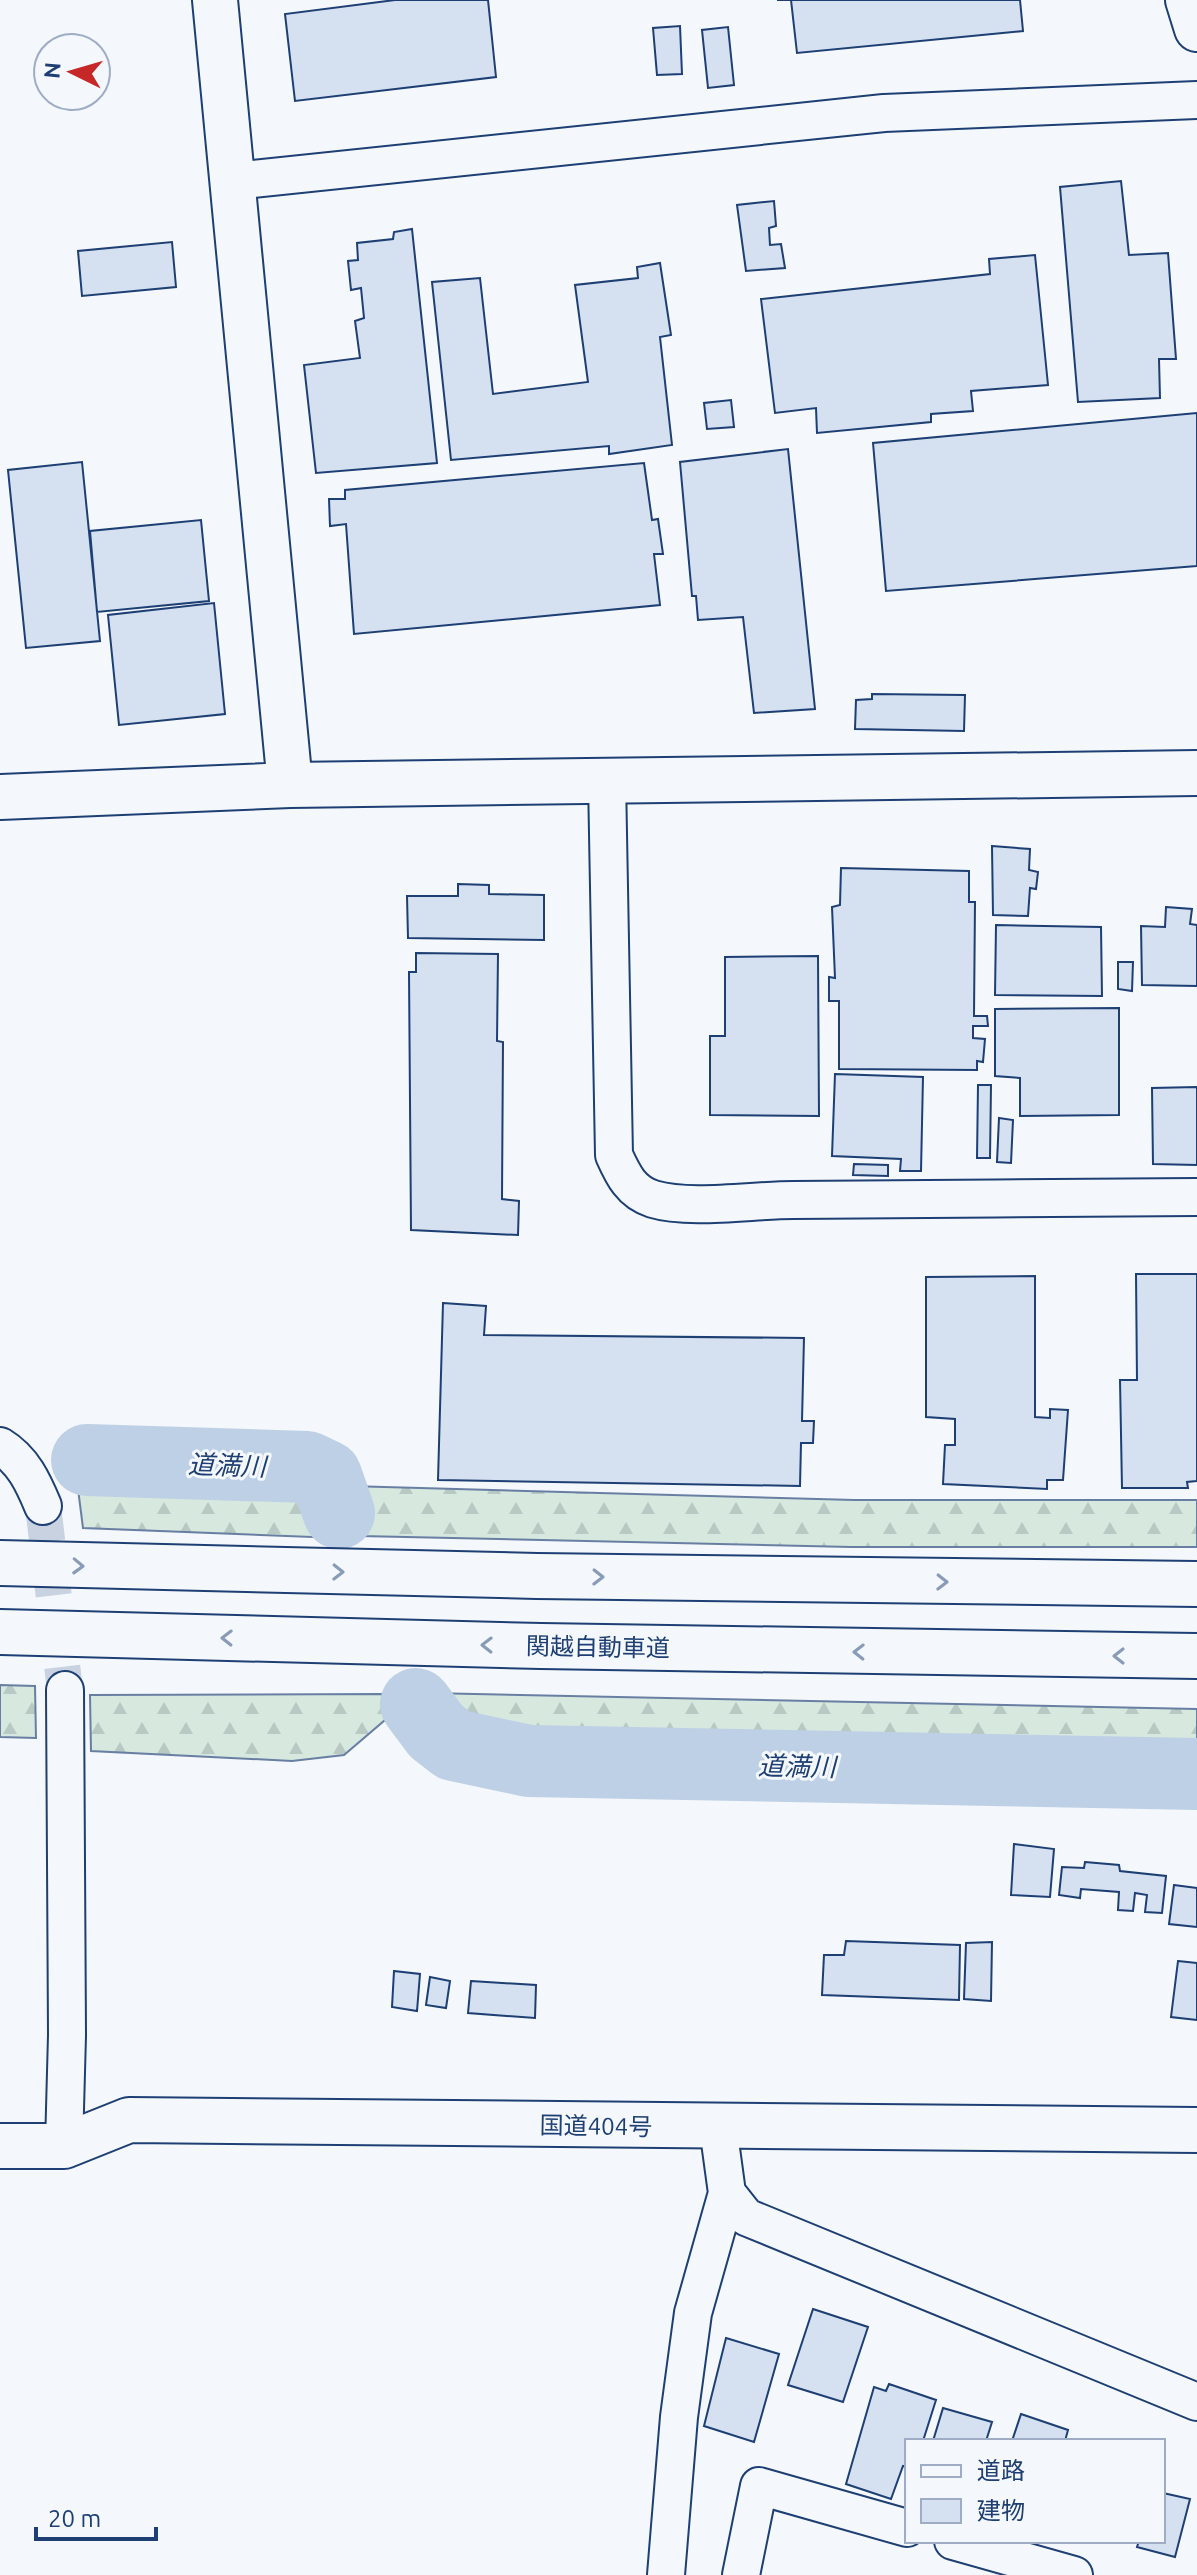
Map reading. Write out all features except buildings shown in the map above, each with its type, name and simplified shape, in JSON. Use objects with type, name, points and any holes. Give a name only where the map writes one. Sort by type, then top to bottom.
[{"type":"main road","points":[[215,0],[290,785]]},
{"type":"main road","points":[[1188,0],[1197,29]]},
{"type":"main road","points":[[0,797],[290,785],[1197,773]]},
{"type":"main road","points":[[0,1563],[521,1576],[1197,1584]]},
{"type":"main road","name":"関越自動車道","points":[[0,1632],[556,1646],[1197,1656]]},
{"type":"main road","name":"国道404号","points":[[0,2146],[64,2146],[129,2120],[1197,2130]]},
{"type":"street","points":[[234,181],[884,113],[1197,100]]},
{"type":"street","points":[[607,780],[614,1155],[635,1191],[654,1199],[691,1203],[1197,1197]]},
{"type":"street","points":[[0,1446],[13,1454],[33,1481],[43,1506]]},
{"type":"street","points":[[64,2146],[67,2035],[65,1690]]},
{"type":"street","points":[[666,2575],[679,2417],[693,2313],[727,2193],[718,2127]]},
{"type":"street","points":[[727,2193],[746,2217],[1197,2402]]},
{"type":"street","points":[[741,2575],[759,2486],[905,2527]]},
{"type":"street","points":[[960,2543],[1074,2575]]},
{"type":"green space","points":[[77,1481],[318,1490],[338,1538],[83,1528]]},
{"type":"green space","points":[[348,1486],[854,1500],[1197,1500],[1197,1547],[851,1547],[360,1536],[358,1509]]},
{"type":"green space","points":[[0,1685],[35,1686],[36,1738],[0,1737]]},
{"type":"green space","points":[[428,1693],[1197,1709],[1197,1768],[528,1754],[455,1735],[439,1721]]},
{"type":"green space","points":[[382,1694],[385,1720],[344,1755],[292,1761],[91,1751],[90,1695]]},
{"type":"waterway","name":"道満川","points":[[87,1460],[307,1467],[326,1476],[339,1513]]},
{"type":"waterway","name":"道満川","points":[[416,1704],[436,1731],[454,1745],[529,1761],[1197,1774]]},
{"type":"tunnel","points":[[43,1506],[65,1690]]}]
